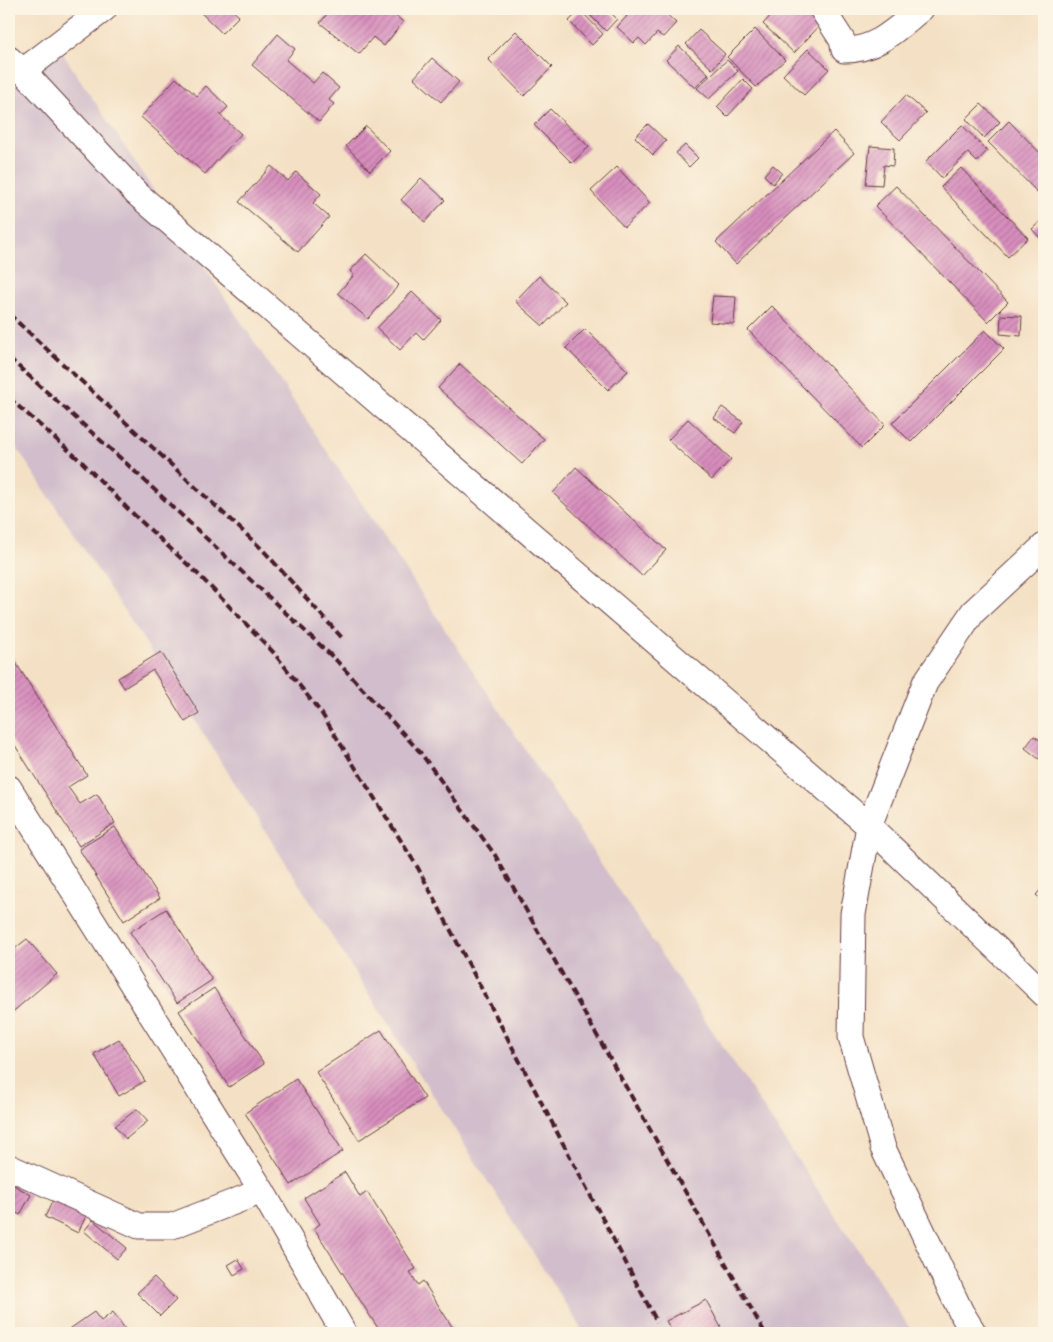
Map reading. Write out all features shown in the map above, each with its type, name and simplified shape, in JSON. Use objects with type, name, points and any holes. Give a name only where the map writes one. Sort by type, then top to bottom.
[{"type":"street","points":[[104,9],[16,65],[136,193],[869,826],[1044,994]]},
{"type":"street","points":[[822,9],[842,40],[844,50],[858,51],[880,42],[921,9]]},
{"type":"street","points":[[974,1333],[961,1312],[883,1148],[852,1037],[853,914],[869,826],[925,683],[973,612],[1044,546]]},
{"type":"street","points":[[9,788],[262,1191],[344,1333]]},
{"type":"street","points":[[9,1167],[139,1226],[172,1226],[262,1191]]},
{"type":"shaded area","points":[[51,36],[913,1333],[584,1333],[149,648],[9,436],[9,65]]},
{"type":"building","points":[[197,9],[231,9],[239,16],[222,33]]},
{"type":"building","points":[[331,9],[400,9],[395,15],[403,22],[384,46],[373,37],[359,54],[320,23]]},
{"type":"building","points":[[584,9],[607,9],[617,19],[606,31]]},
{"type":"building","points":[[630,9],[661,9],[676,23],[663,37],[657,33],[646,45],[639,38],[634,43],[617,27],[627,16],[625,14]]},
{"type":"building","points":[[777,9],[813,9],[825,20],[794,53],[763,24]]},
{"type":"building","points":[[580,10],[603,34],[592,45],[569,21]]},
{"type":"building","points":[[755,29],[785,60],[756,87],[727,57]]},
{"type":"building","points":[[699,30],[725,54],[712,69],[686,44]]},
{"type":"building","points":[[516,31],[552,67],[524,96],[488,59]]},
{"type":"building","points":[[278,34],[295,49],[286,60],[313,83],[322,73],[339,88],[329,100],[334,104],[319,122],[252,65]]},
{"type":"building","points":[[679,46],[709,74],[695,88],[666,60]]},
{"type":"building","points":[[808,49],[829,69],[804,95],[783,75]]},
{"type":"building","points":[[432,58],[459,82],[441,102],[414,78]]},
{"type":"building","points":[[727,60],[738,71],[709,99],[697,88]]},
{"type":"building","points":[[176,78],[197,96],[206,86],[228,107],[220,115],[241,134],[205,174],[141,117]]},
{"type":"building","points":[[743,79],[753,89],[727,117],[717,107]]},
{"type":"building","points":[[906,95],[926,113],[900,140],[881,122]]},
{"type":"building","points":[[981,104],[1000,122],[984,138],[966,119]]},
{"type":"building","points":[[550,109],[589,147],[572,163],[534,125]]},
{"type":"building","points":[[1009,121],[1044,157],[1044,199],[988,142]]},
{"type":"building","points":[[648,124],[666,141],[653,155],[635,137]]},
{"type":"building","points":[[962,125],[987,151],[977,162],[968,153],[942,178],[926,161]]},
{"type":"building","points":[[366,126],[390,151],[370,171],[346,146]]},
{"type":"building","points":[[834,131],[854,153],[736,264],[716,242]]},
{"type":"building","points":[[685,145],[698,158],[689,167],[676,153]]},
{"type":"building","points":[[870,146],[894,148],[893,166],[884,165],[882,185],[866,184]]},
{"type":"building","points":[[773,165],[782,173],[773,184],[764,175]]},
{"type":"building","points":[[271,166],[288,181],[296,172],[321,194],[313,203],[329,217],[298,252],[239,202]]},
{"type":"building","points":[[617,167],[650,203],[624,227],[591,191]]},
{"type":"building","points":[[961,168],[1028,238],[1008,257],[941,187]]},
{"type":"building","points":[[421,178],[445,200],[425,222],[401,200]]},
{"type":"building","points":[[896,186],[1008,302],[988,322],[875,206]]},
{"type":"building","points":[[1044,218],[1044,243],[1032,229]]},
{"type":"building","points":[[366,254],[399,285],[368,319],[338,293],[354,275],[350,271]]},
{"type":"building","points":[[539,276],[566,302],[543,326],[515,301]]},
{"type":"building","points":[[412,292],[441,320],[423,340],[416,333],[400,350],[377,328]]},
{"type":"building","points":[[713,296],[736,297],[734,324],[710,322]]},
{"type":"building","points":[[772,306],[885,425],[862,448],[748,330]]},
{"type":"building","points":[[1001,315],[1022,316],[1021,336],[1000,334]]},
{"type":"building","points":[[585,329],[628,371],[608,390],[566,348]]},
{"type":"building","points":[[985,330],[1004,349],[911,442],[892,423]]},
{"type":"building","points":[[460,364],[544,439],[522,464],[438,388]]},
{"type":"building","points":[[722,407],[743,422],[735,433],[714,418]]},
{"type":"building","points":[[688,419],[731,459],[712,480],[668,440]]},
{"type":"building","points":[[576,467],[666,550],[642,576],[553,493]]},
{"type":"building","points":[[9,652],[87,775],[68,787],[80,804],[97,794],[115,823],[79,846],[9,736]]},
{"type":"building","points":[[161,652],[199,713],[185,722],[153,670],[124,688],[118,678]]},
{"type":"building","points":[[1034,736],[1044,743],[1044,752],[1039,759],[1025,748]]},
{"type":"building","points":[[115,827],[160,898],[124,921],[79,849]]},
{"type":"building","points":[[1044,886],[1044,902],[1036,895]]},
{"type":"building","points":[[166,909],[212,980],[177,1003],[130,932]]},
{"type":"building","points":[[27,939],[57,974],[9,1015],[9,943],[14,949]]},
{"type":"building","points":[[214,988],[264,1064],[229,1087],[179,1011]]},
{"type":"building","points":[[381,1030],[425,1098],[359,1140],[316,1072]]},
{"type":"building","points":[[119,1039],[145,1081],[119,1096],[94,1054]]},
{"type":"building","points":[[296,1079],[343,1151],[291,1185],[245,1113]]},
{"type":"building","points":[[137,1109],[148,1121],[126,1139],[115,1126]]},
{"type":"building","points":[[345,1172],[360,1197],[367,1192],[416,1269],[410,1272],[418,1285],[423,1281],[456,1333],[381,1333],[314,1228],[320,1224],[304,1198]]},
{"type":"building","points":[[9,1177],[14,1180],[12,1184],[31,1195],[20,1215],[9,1209]]},
{"type":"building","points":[[53,1200],[86,1216],[78,1233],[45,1217]]},
{"type":"building","points":[[93,1220],[127,1248],[117,1259],[84,1231]]},
{"type":"building","points":[[238,1259],[244,1269],[234,1275],[228,1265]]},
{"type":"building","points":[[154,1277],[176,1300],[160,1316],[137,1293]]},
{"type":"building","points":[[706,1300],[724,1333],[673,1333],[666,1321]]},
{"type":"building","points":[[94,1312],[101,1321],[113,1312],[128,1333],[64,1333]]},
{"type":"railway","points":[[9,314],[262,549],[344,640]]},
{"type":"railway","points":[[9,358],[127,464],[336,660],[420,752],[495,855],[765,1333]]},
{"type":"railway","points":[[9,398],[82,462],[130,511],[200,576],[274,653],[322,714],[418,868],[657,1322]]}]
